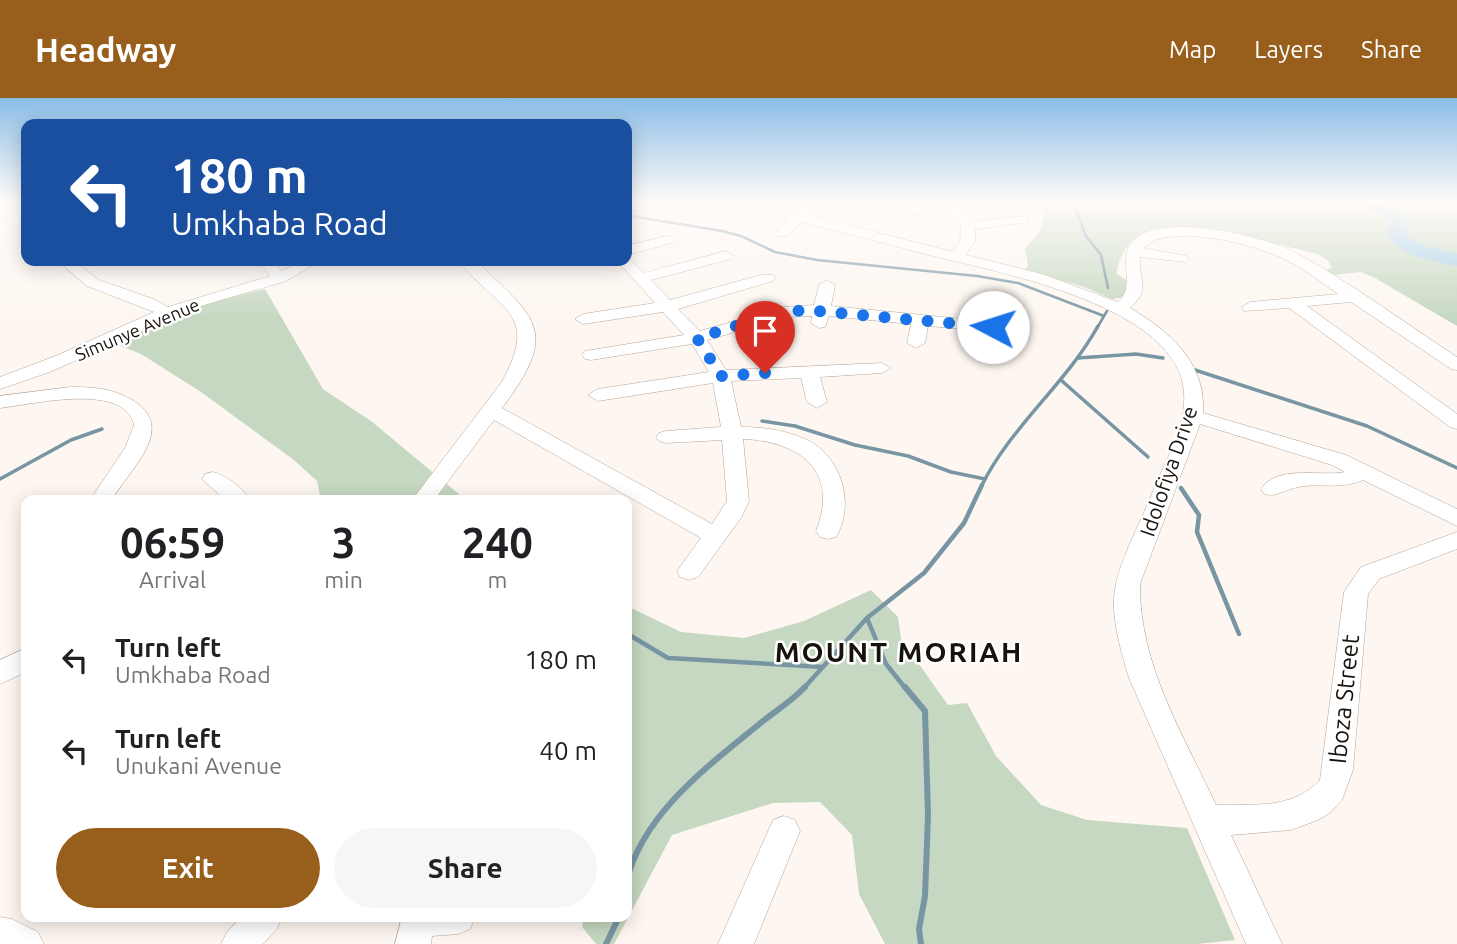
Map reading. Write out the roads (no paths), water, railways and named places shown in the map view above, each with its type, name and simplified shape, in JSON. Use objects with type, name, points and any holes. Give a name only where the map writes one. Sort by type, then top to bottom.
[{"type":"street","points":[[632,249],[661,241]]},
{"type":"street","name":"Idolofiya Drive","points":[[908,241],[1078,289],[1121,308],[1154,331],[1182,360],[1191,377],[1193,416],[1128,584],[1126,610],[1131,643],[1143,678],[1264,944]]},
{"type":"street","points":[[957,257],[967,241]]},
{"type":"street","points":[[1121,308],[1135,296],[1137,290],[1132,257],[1142,241]]},
{"type":"street","points":[[1249,241],[1293,257],[1457,365]]},
{"type":"street","points":[[1134,251],[1181,259]]},
{"type":"street","points":[[642,278],[726,256]]},
{"type":"street","points":[[71,266],[93,283],[150,303],[167,313]]},
{"type":"street","points":[[270,266],[280,278]]},
{"type":"street","name":"Simunye Avenue","points":[[0,383],[58,363],[167,313],[280,278],[303,266]]},
{"type":"street","points":[[427,495],[491,410],[522,363],[527,343],[525,325],[519,311],[472,266]]},
{"type":"street","points":[[629,266],[697,338],[721,376],[732,434],[738,501],[716,537],[688,571]]},
{"type":"street","points":[[583,319],[669,306],[767,278]]},
{"type":"street","points":[[821,318],[827,285]]},
{"type":"street","points":[[1250,307],[1354,297]]},
{"type":"street","points":[[1292,303],[1457,423]]},
{"type":"street","points":[[591,355],[697,338],[785,312],[821,318],[992,319],[995,354]]},
{"type":"street","points":[[916,343],[920,320]]},
{"type":"street","points":[[598,396],[721,376],[882,368]]},
{"type":"street","points":[[809,371],[817,402]]},
{"type":"street","points":[[0,402],[97,392],[121,400],[140,415],[144,423],[141,439],[104,495]]},
{"type":"street","points":[[491,410],[716,537]]},
{"type":"street","points":[[1193,416],[1318,453],[1362,471],[1457,518]]},
{"type":"street","points":[[666,437],[732,434],[776,436],[805,446],[818,457],[826,469],[837,499],[828,531]]},
{"type":"street","points":[[1272,489],[1294,479],[1344,480],[1362,471]]},
{"type":"street","points":[[213,479],[233,495]]},
{"type":"street","name":"Iboza Street","points":[[1207,820],[1278,817],[1305,811],[1331,790],[1338,770],[1356,592],[1370,573],[1457,540]]},
{"type":"street","points":[[0,673],[21,662]]},
{"type":"street","points":[[736,944],[784,831]]},
{"type":"street","points":[[239,944],[260,922]]},
{"type":"street","points":[[417,927],[437,922]]},
{"type":"street","points":[[0,934],[26,944]]},
{"type":"waterway","points":[[753,241],[775,252],[817,260],[977,276],[1018,283],[1104,316]]},
{"type":"waterway","points":[[1090,241],[1101,255],[1108,288]]},
{"type":"waterway","points":[[1402,241],[1412,248],[1457,260]]},
{"type":"waterway","points":[[1097,328],[1107,311]]},
{"type":"waterway","points":[[981,486],[1007,445],[1070,367],[1098,326]]},
{"type":"waterway","points":[[1078,358],[1136,354],[1163,358]]},
{"type":"waterway","points":[[1195,370],[1367,426],[1457,468]]},
{"type":"waterway","points":[[1062,381],[1148,457]]},
{"type":"waterway","points":[[762,421],[795,426],[855,445],[908,456],[951,472],[985,479]]},
{"type":"waterway","points":[[0,479],[71,440],[102,429]]},
{"type":"waterway","points":[[867,618],[924,573],[964,523],[981,486]]},
{"type":"waterway","points":[[1181,488],[1199,515],[1197,532],[1239,634]]},
{"type":"waterway","points":[[823,667],[867,618]]},
{"type":"waterway","points":[[867,618],[886,664],[906,689]]},
{"type":"waterway","points":[[632,637],[668,658],[823,667]]},
{"type":"waterway","points":[[804,688],[823,667]]},
{"type":"waterway","points":[[905,687],[925,711],[928,816],[925,896],[919,929],[921,944]]},
{"type":"waterway","points":[[632,865],[648,833],[681,791],[804,688]]},
{"type":"waterway","points":[[606,944],[617,922]]},
{"type":"district","name":"MOUNT MORIAH","points":[[899,651]]}]
